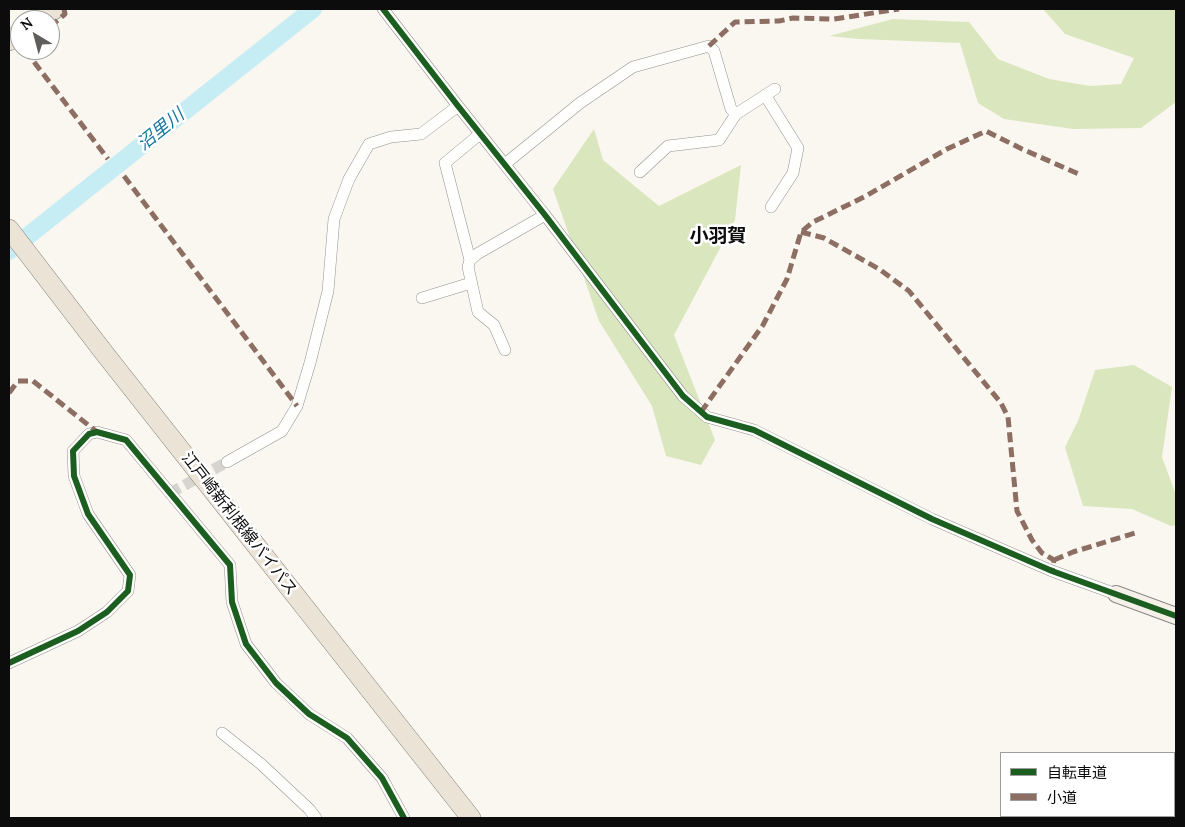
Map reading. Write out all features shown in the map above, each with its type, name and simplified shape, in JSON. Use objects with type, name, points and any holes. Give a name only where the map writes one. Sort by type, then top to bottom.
[{"type":"main road","name":"江戸崎新利根線バイパス","points":[[10,230],[470,818]]},
{"type":"street","points":[[383,9],[545,215],[683,396],[707,416],[754,430],[932,519],[1052,571],[1176,616]]},
{"type":"street","points":[[504,164],[580,103],[633,67],[709,46],[714,51],[731,109],[736,114]]},
{"type":"street","points":[[640,172],[668,146],[719,140],[736,114],[770,92],[798,148],[793,173],[771,207]]},
{"type":"street","points":[[226,462],[282,431],[297,406],[328,292],[334,219],[349,179],[369,144],[391,137],[421,134],[458,106]]},
{"type":"street","points":[[480,134],[445,163],[470,260],[468,267],[478,312],[494,325],[505,350]]},
{"type":"street","points":[[470,260],[477,254],[545,215]]},
{"type":"street","points":[[422,298],[471,283]]},
{"type":"street","points":[[9,663],[78,631],[107,612],[128,591],[130,575],[88,514],[74,476],[74,451],[89,434],[97,432],[126,440],[230,565],[232,602],[246,644],[276,683],[309,714],[347,738],[382,778],[404,818]]},
{"type":"street","points":[[222,733],[261,764],[309,809],[316,818]]},
{"type":"green space","points":[[1043,9],[1176,9],[1176,102],[1141,128],[1073,129],[1004,119],[978,103],[960,43],[829,36],[893,19],[969,22],[998,59],[1049,79],[1090,86],[1121,84],[1134,58],[1065,34]]},
{"type":"green space","points":[[594,129],[603,160],[659,206],[741,165],[735,220],[674,335],[715,440],[701,465],[666,456],[652,406],[599,321],[553,189]]},
{"type":"green space","points":[[1134,365],[1172,387],[1162,457],[1176,495],[1176,525],[1171,526],[1132,509],[1083,506],[1065,447],[1078,421],[1095,370]]},
{"type":"waterway","name":"沼里川","points":[[9,251],[313,9]]},
{"type":"tunnel","points":[[170,493],[227,462]]},
{"type":"marked path","points":[[60,18],[65,14],[64,9]]},
{"type":"marked path","points":[[709,46],[735,22],[779,21],[793,18],[834,19],[899,9]]},
{"type":"marked path","points":[[33,60],[108,159]]},
{"type":"marked path","points":[[701,412],[763,325],[787,279],[801,232],[813,222],[864,197],[947,149],[986,131],[1081,175]]},
{"type":"marked path","points":[[124,176],[297,406]]},
{"type":"marked path","points":[[801,232],[824,238],[879,269],[909,291],[1001,403],[1008,417],[1017,511],[1032,540],[1042,553],[1054,560],[1052,571]]},
{"type":"marked path","points":[[9,393],[18,381],[33,381],[97,432]]},
{"type":"marked path","points":[[1054,560],[1073,552],[1135,533]]},
{"type":"cycle path","points":[[383,9],[545,215],[683,396],[707,417],[754,430],[932,519],[1052,571],[1176,616]]},
{"type":"cycle path","points":[[9,663],[78,631],[107,612],[128,591],[130,575],[88,514],[74,476],[73,451],[89,434],[97,432],[126,440],[230,565],[232,602],[246,644],[276,683],[309,714],[347,738],[382,778],[404,818]]},
{"type":"district","name":"小羽賀","points":[[718,237]]}]
